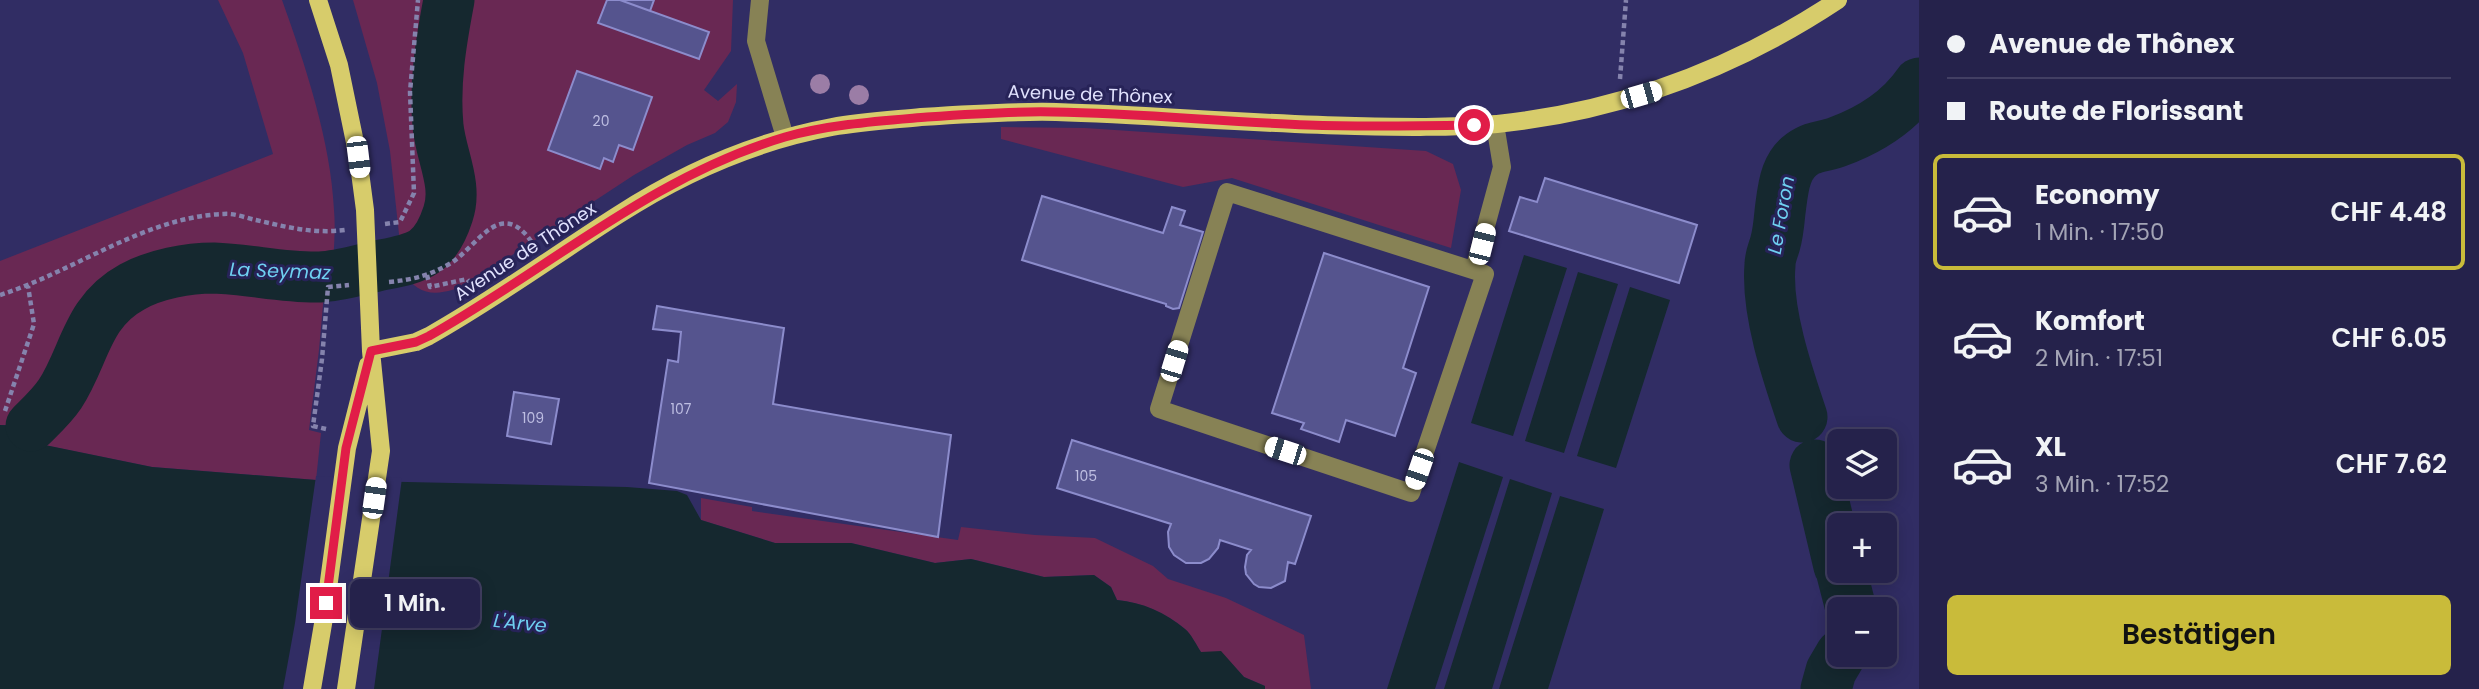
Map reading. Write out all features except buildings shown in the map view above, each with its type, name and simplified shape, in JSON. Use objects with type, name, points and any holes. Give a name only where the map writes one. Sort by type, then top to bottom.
[{"type":"main road","points":[[318,0],[340,65],[365,210],[371,351],[381,451],[346,689]]},
{"type":"main road","name":"Avenue de Thônex","points":[[371,351],[416,342],[429,336],[523,280],[621,213],[723,160],[785,137],[872,121],[982,113],[1054,112],[1306,125],[1408,127],[1495,124],[1568,113],[1689,79],[1740,58],[1838,0]]},
{"type":"main road","points":[[312,689],[346,448],[371,351]]},
{"type":"street","points":[[761,0],[757,41],[785,137]]},
{"type":"street","points":[[1474,270],[1502,167],[1495,124]]},
{"type":"street","points":[[1227,192],[1474,270],[1485,274],[1411,493],[1159,409],[1227,192]]},
{"type":"path","points":[[372,226],[400,222],[414,193],[410,92],[418,0]]},
{"type":"path","points":[[1618,101],[1626,0]]},
{"type":"path","points":[[0,295],[28,286],[114,245],[171,223],[226,214],[301,231],[330,232],[358,228]]},
{"type":"path","points":[[382,282],[409,280],[455,261],[483,233],[494,226],[504,224],[520,229],[534,246]]},
{"type":"path","points":[[426,275],[430,288],[467,279],[472,286]]},
{"type":"path","points":[[326,429],[313,426],[324,347],[328,287],[355,285]]},
{"type":"path","points":[[5,411],[34,324],[28,286]]},
{"type":"shaded area","points":[[218,0],[282,0],[308,77],[328,158],[335,236],[332,281],[325,282],[309,430],[321,433],[316,480],[152,467],[39,444],[31,426],[0,425],[0,261],[273,154],[243,53]]},
{"type":"shaded area","points":[[353,0],[733,0],[731,51],[704,90],[718,101],[737,84],[736,102],[728,122],[715,133],[687,145],[634,175],[471,282],[442,292],[425,291],[409,281],[403,271],[390,151],[377,83]]},
{"type":"shaded area","points":[[1001,127],[1085,128],[1426,151],[1453,164],[1461,190],[1451,248],[1232,178],[1183,187],[1001,139]]},
{"type":"shaded area","points":[[701,498],[752,507],[752,511],[958,540],[961,527],[1095,538],[1153,566],[1168,579],[1226,598],[1304,635],[1311,689],[1265,689],[1265,686],[1244,677],[1221,652],[1201,652],[1187,631],[1170,618],[1153,609],[1117,600],[1111,587],[1094,575],[1044,577],[971,559],[935,563],[851,543],[775,543],[701,520]]},
{"type":"water","points":[[1524,255],[1567,268],[1513,436],[1471,423]]},
{"type":"water","points":[[1578,272],[1618,284],[1564,453],[1525,441]]},
{"type":"water","points":[[1630,287],[1670,300],[1616,468],[1577,456]]},
{"type":"water","name":"L'Arve","points":[[0,425],[31,426],[40,444],[152,467],[316,480],[627,487],[677,491],[687,495],[701,520],[775,543],[851,543],[935,563],[971,559],[1044,577],[1094,575],[1111,587],[1117,600],[1153,609],[1170,618],[1187,631],[1201,652],[1221,651],[1244,677],[1265,686],[1265,689],[0,689]]},
{"type":"water","points":[[1459,462],[1503,477],[1435,689],[1387,689]]},
{"type":"water","points":[[1510,479],[1552,493],[1492,689],[1444,689]]},
{"type":"water","points":[[1560,496],[1604,509],[1548,689],[1499,689]]},
{"type":"pier","points":[[316,476],[402,478],[374,689],[283,689]]},
{"type":"waterway","name":"La Seymaz","points":[[31,426],[60,394],[88,336],[105,309],[117,297],[141,282],[204,268],[307,277],[327,276],[403,261],[430,247],[443,228],[451,203],[450,181],[437,110],[439,63],[449,0]]},
{"type":"waterway","name":"Le Foron","points":[[1802,417],[1779,342],[1771,302],[1770,259],[1777,236],[1786,177],[1799,156],[1810,149],[1837,142],[1872,126],[1902,103],[1919,83]]},
{"type":"waterway","name":"Le Foron","points":[[1815,465],[1827,516]]},
{"type":"waterway","name":"Le Foron","points":[[1844,583],[1848,597]]},
{"type":"waterway","name":"Le Foron","points":[[1826,689],[1833,667]]},
{"type":"route","points":[[326,603],[346,448],[371,351],[416,342],[429,336],[523,280],[621,213],[723,160],[785,137],[834,127],[872,121],[982,113],[1054,112],[1306,125],[1474,125]]}]
